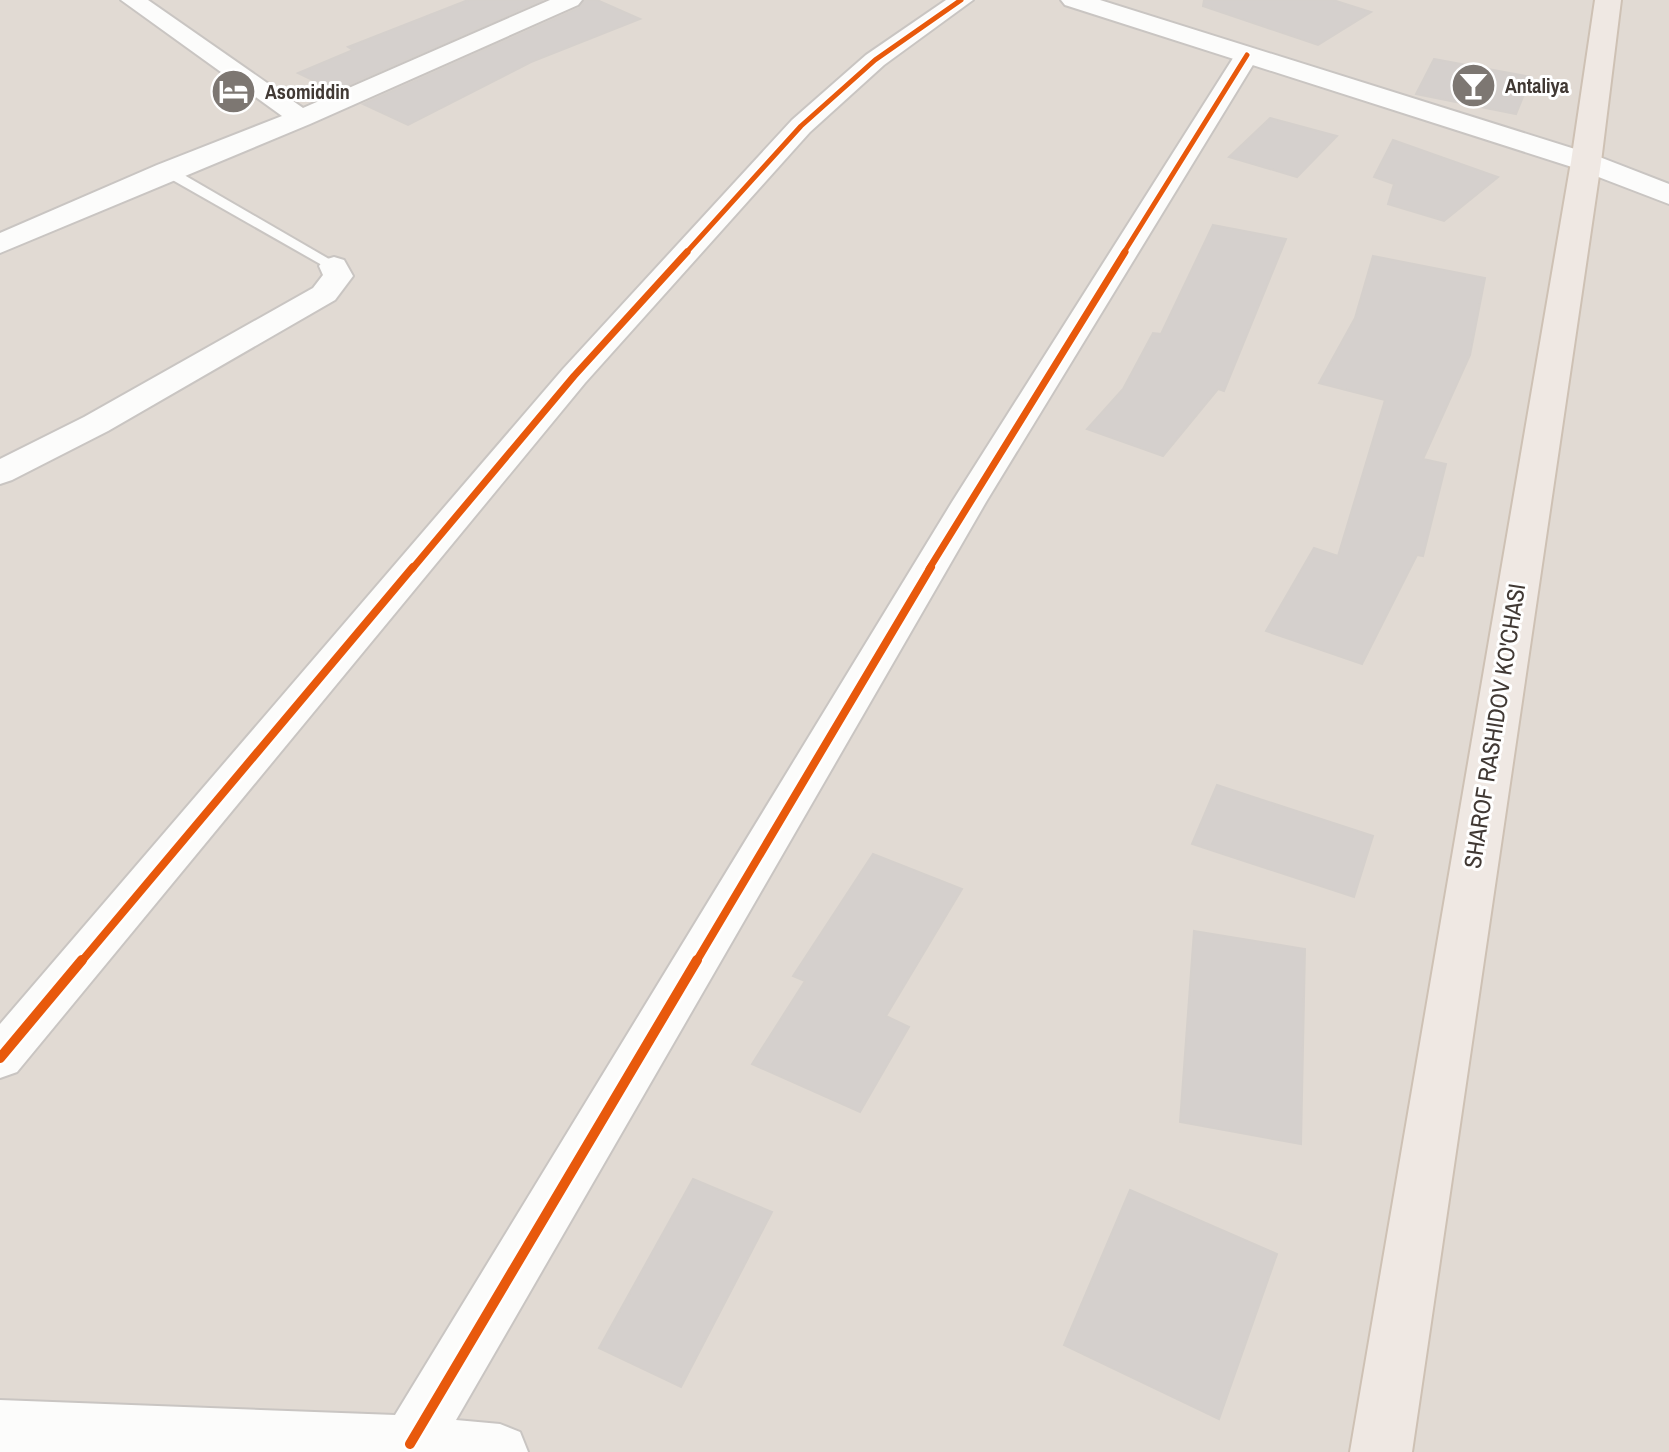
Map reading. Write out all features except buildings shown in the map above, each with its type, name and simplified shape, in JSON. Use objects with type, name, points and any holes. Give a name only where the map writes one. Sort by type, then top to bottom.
[{"type":"main road","name":"SHAROF RASHIDOV KO'CHASI","points":[[1381,1452],[1586,162],[1608,0]]},
{"type":"street","points":[[133,0],[301,118]]},
{"type":"street","points":[[0,244],[20,223],[167,171],[301,118],[570,0]]},
{"type":"street","points":[[0,1058],[543,412],[667,273],[801,126],[875,60],[935,15],[961,0]]},
{"type":"street","points":[[1074,0],[1586,162],[1669,195]]},
{"type":"street","points":[[410,1444],[969,502],[1247,55]]},
{"type":"street","points":[[0,473],[96,424],[324,294],[338,276],[334,266]]},
{"type":"street","points":[[0,1428],[410,1444],[500,1452]]},
{"type":"lane","points":[[167,171],[334,266]]},
{"type":"shaded area","points":[[0,0],[1669,0],[1669,1452],[0,1452]]},
{"type":"cycle path","points":[[0,1058],[574,376],[801,126],[875,60],[961,0]]},
{"type":"cycle path","points":[[410,1444],[969,502],[1247,55]]},
{"type":"place","name":"Antaliya","points":[[1474,86]]},
{"type":"place","name":"Asomiddin","points":[[234,92]]}]
